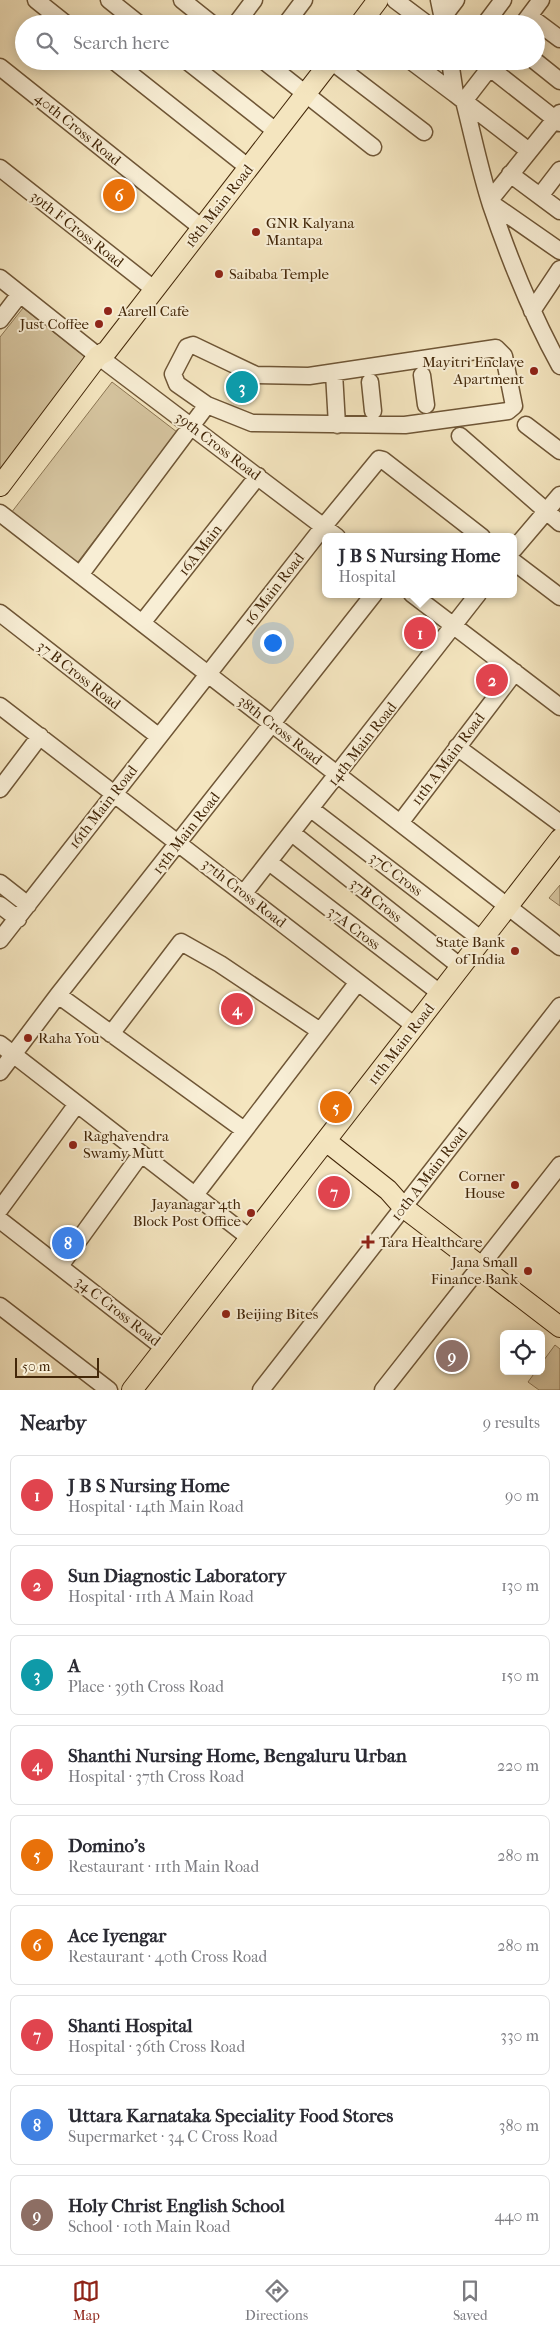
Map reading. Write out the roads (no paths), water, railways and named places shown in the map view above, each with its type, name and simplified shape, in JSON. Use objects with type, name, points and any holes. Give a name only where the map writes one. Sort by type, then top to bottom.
[{"type":"main road","points":[[367,15],[378,0]]},
{"type":"main road","name":"18th Main Road","points":[[0,486],[104,356],[324,70]]},
{"type":"main road","name":"18th Main Road","points":[[0,501],[104,356]]},
{"type":"main road","name":"11th Main Road","points":[[145,1390],[513,910],[560,839]]},
{"type":"main road","name":"11th Main Road","points":[[132,1390],[250,1238],[328,1149],[415,1026],[461,966],[482,940],[513,910],[560,859]]},
{"type":"main road","points":[[328,1149],[382,1197],[403,1207],[560,1327]]},
{"type":"street","points":[[36,0],[55,15]]},
{"type":"street","points":[[109,0],[128,15]]},
{"type":"street","points":[[243,15],[254,0]]},
{"type":"street","points":[[293,15],[304,0]]},
{"type":"street","points":[[394,0],[414,15]]},
{"type":"street","points":[[439,0],[442,15]]},
{"type":"street","points":[[446,15],[456,0]]},
{"type":"street","points":[[492,15],[503,0]]},
{"type":"street","points":[[530,15],[541,0]]},
{"type":"street","points":[[188,2],[202,15]]},
{"type":"street","points":[[545,29],[559,36]]},
{"type":"street","name":"40th Cross Road","points":[[0,67],[202,228]]},
{"type":"street","points":[[545,69],[560,80]]},
{"type":"street","points":[[125,70],[249,168]]},
{"type":"street","points":[[198,70],[277,132]]},
{"type":"street","points":[[275,70],[373,147]]},
{"type":"street","points":[[343,70],[424,132]]},
{"type":"street","points":[[423,70],[529,151]]},
{"type":"street","points":[[454,70],[490,201],[507,251],[532,311],[560,366]]},
{"type":"street","points":[[460,98],[487,70]]},
{"type":"street","points":[[490,201],[510,174],[558,118],[498,70]]},
{"type":"street","name":"39th F Cross Road","points":[[0,168],[155,290]]},
{"type":"street","points":[[540,196],[560,170]]},
{"type":"street","points":[[510,174],[560,211]]},
{"type":"street","points":[[490,201],[560,251]]},
{"type":"street","points":[[532,311],[560,269]]},
{"type":"street","name":"39th Cross Road","points":[[0,278],[333,533]]},
{"type":"street","points":[[0,320],[20,294]]},
{"type":"street","points":[[550,347],[560,334]]},
{"type":"street","points":[[193,345],[256,375],[309,376],[334,373],[496,348],[504,356],[514,406],[508,411],[406,425],[252,423],[207,405],[177,384],[173,374],[187,347],[193,345]]},
{"type":"street","points":[[334,373],[337,425]]},
{"type":"street","points":[[422,374],[426,405]]},
{"type":"street","points":[[370,382],[373,411]]},
{"type":"street","points":[[80,575],[207,405]]},
{"type":"street","points":[[205,435],[222,412]]},
{"type":"street","points":[[526,425],[560,452]]},
{"type":"street","points":[[460,436],[560,523]]},
{"type":"street","name":"16 Main Road","points":[[207,674],[379,459],[383,460],[477,533]]},
{"type":"street","name":"16A Main","points":[[142,623],[258,476]]},
{"type":"street","points":[[517,546],[560,495]]},
{"type":"street","name":"38th Cross Road","points":[[0,513],[560,947]]},
{"type":"street","points":[[517,564],[560,597]]},
{"type":"street","name":"15th Main Road","points":[[0,1072],[58,995],[371,598]]},
{"type":"street","points":[[417,598],[560,707]]},
{"type":"street","name":"14th Main Road","points":[[244,893],[475,598]]},
{"type":"street","name":"37 B Cross Road","points":[[0,613],[158,736]]},
{"type":"street","name":"11th A Main Road","points":[[400,823],[515,672]]},
{"type":"street","name":"16th Main Road","points":[[0,940],[207,674]]},
{"type":"street","name":"37th Cross Road","points":[[0,706],[114,792],[415,1026]]},
{"type":"street","points":[[0,789],[40,736]]},
{"type":"street","points":[[457,747],[560,823]]},
{"type":"street","name":"37C Cross","points":[[311,809],[482,940]]},
{"type":"street","name":"37B Cross","points":[[292,833],[461,966]]},
{"type":"street","name":"37A Cross","points":[[269,862],[440,993]]},
{"type":"street","points":[[0,883],[28,905]]},
{"type":"street","points":[[0,905],[18,919]]},
{"type":"street","points":[[111,1034],[181,942],[220,964],[320,1031]]},
{"type":"street","points":[[195,1195],[358,982]]},
{"type":"street","points":[[58,995],[244,1130]]},
{"type":"street","name":"10th A Main Road","points":[[261,1390],[560,1006]]},
{"type":"street","points":[[0,1044],[250,1238]]},
{"type":"street","points":[[0,1209],[77,1104]]},
{"type":"street","points":[[60,1266],[141,1154]]},
{"type":"street","points":[[383,1390],[560,1165]]},
{"type":"street","name":"34 C Cross Road","points":[[0,1220],[164,1348]]},
{"type":"street","points":[[0,1306],[109,1390]]},
{"type":"place","name":"Ace Iyengar","points":[[119,195]]},
{"type":"place","name":"GNR Kalyana Mantapa","points":[[256,232]]},
{"type":"place","name":"Saibaba Temple","points":[[219,274]]},
{"type":"place","name":"Aarell Cafe","points":[[108,311]]},
{"type":"place","name":"Just Coffee","points":[[99,324]]},
{"type":"place","name":"Mayitri Enclave Apartment","points":[[534,371]]},
{"type":"place","name":"A","points":[[242,387]]},
{"type":"place","name":"J B S Nursing Home","points":[[420,633]]},
{"type":"place","name":"Sun Diagnostic Laboratory","points":[[492,680]]},
{"type":"place","name":"State Bank of India","points":[[515,951]]},
{"type":"place","name":"Shanthi Nursing Home, Bengaluru Urban","points":[[237,1009]]},
{"type":"place","name":"Raha You","points":[[28,1038]]},
{"type":"place","name":"Domino's","points":[[336,1107]]},
{"type":"place","name":"Raghavendra Swamy Mutt","points":[[73,1145]]},
{"type":"place","name":"Corner House","points":[[515,1185]]},
{"type":"place","name":"Shanti Hospital","points":[[334,1192]]},
{"type":"place","name":"Jayanagar 4th Block Post Office","points":[[251,1213]]},
{"type":"place","name":"Tara Healthcare","points":[[368,1242]]},
{"type":"place","name":"Uttara Karnataka Speciality Food Stores","points":[[68,1243]]},
{"type":"place","name":"Jana Small Finance Bank","points":[[528,1271]]},
{"type":"place","name":"Beijing Bites","points":[[226,1314]]},
{"type":"place","name":"Holy Christ English School","points":[[452,1356]]}]
